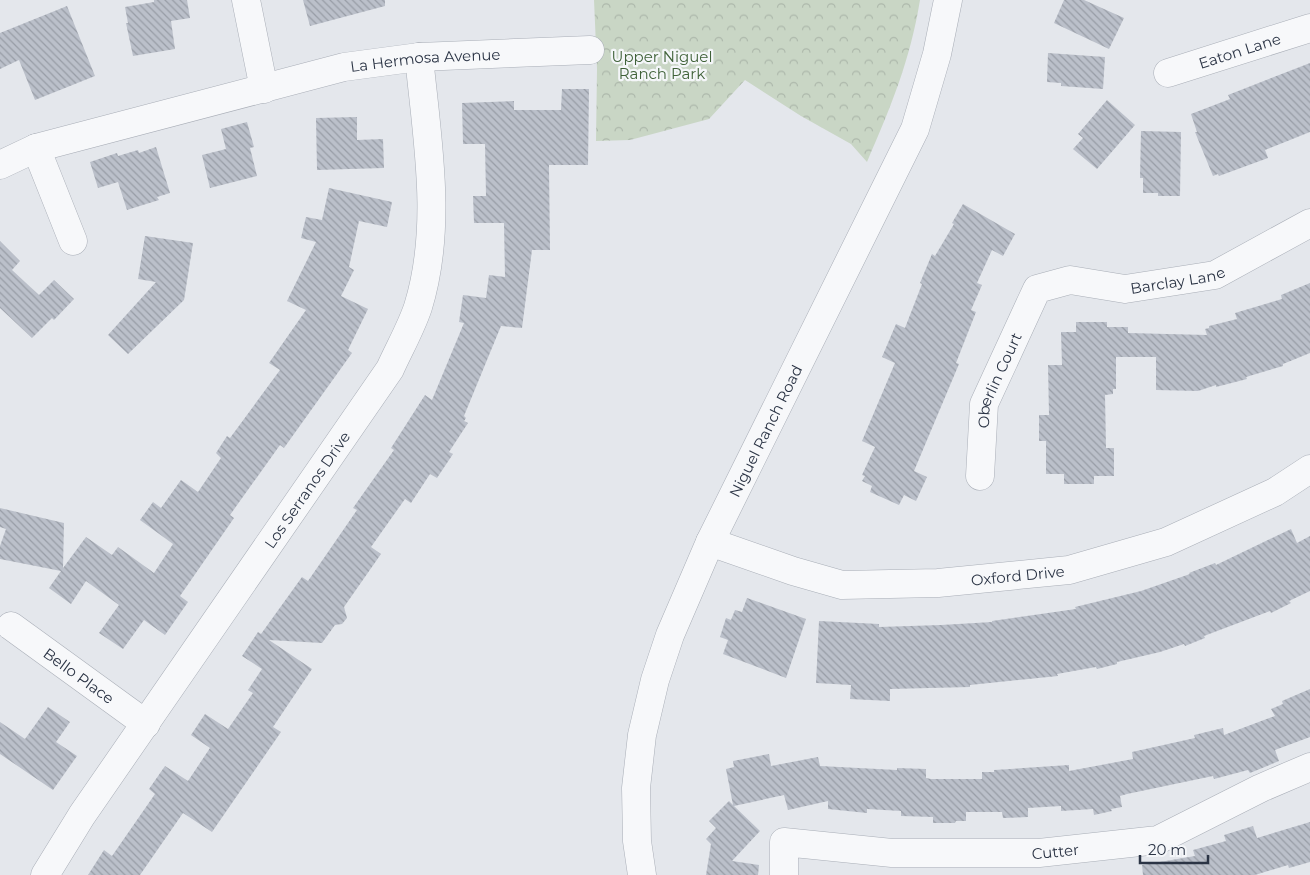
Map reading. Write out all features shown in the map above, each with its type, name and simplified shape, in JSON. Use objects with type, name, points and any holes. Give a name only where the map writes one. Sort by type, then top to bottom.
[{"type":"street","points":[[246,0],[264,89]]},
{"type":"street","name":"Niguel Ranch Road","points":[[642,875],[637,841],[636,788],[642,735],[655,680],[670,635],[710,542],[915,129],[937,54],[948,0]]},
{"type":"street","name":"Eaton Lane","points":[[1168,73],[1310,28]]},
{"type":"street","name":"La Hermosa Avenue","points":[[0,165],[36,148],[344,67],[419,57],[590,50]]},
{"type":"street","name":"Los Serranos Drive","points":[[45,875],[82,815],[390,370],[418,308],[429,254],[431,182],[419,57]]},
{"type":"street","points":[[36,148],[73,241]]},
{"type":"street","name":"Barclay Lane","points":[[1037,289],[1070,280],[1125,289],[1215,275],[1310,223]]},
{"type":"street","name":"Oberlin Court","points":[[980,476],[984,404],[1037,289]]},
{"type":"street","name":"Oxford Drive","points":[[710,542],[793,571],[842,584],[938,583],[1069,570],[1166,542],[1275,492],[1310,469]]},
{"type":"street","name":"Bello Place","points":[[11,626],[146,724]]},
{"type":"street","name":"Cutter","points":[[784,875],[784,842],[892,853],[1040,853],[1158,840],[1262,788],[1310,767]]},
{"type":"green space","name":"Upper Niguel Ranch Park","points":[[594,0],[920,0],[905,63],[892,102],[867,162],[851,144],[801,116],[745,80],[709,119],[630,140],[596,141],[597,69]]},
{"type":"building","points":[[154,0],[187,0],[190,18],[171,21],[175,49],[133,56],[126,23],[128,23],[125,7],[154,2]]},
{"type":"building","points":[[303,0],[385,0],[385,6],[310,26]]},
{"type":"building","points":[[1064,0],[1084,0],[1124,18],[1109,49],[1054,23]]},
{"type":"building","points":[[67,6],[95,76],[35,100],[19,60],[0,69],[0,33]]},
{"type":"building","points":[[1048,53],[1105,57],[1103,89],[1061,86],[1061,83],[1047,82]]},
{"type":"building","points":[[1310,63],[1310,132],[1265,150],[1268,158],[1219,176],[1218,174],[1213,176],[1195,132],[1197,132],[1191,114],[1230,99],[1228,95]]},
{"type":"building","points":[[562,89],[589,89],[588,165],[549,165],[550,250],[532,250],[522,328],[501,326],[464,416],[466,418],[464,421],[468,423],[449,452],[453,454],[437,478],[430,474],[411,503],[405,499],[371,547],[381,554],[344,607],[347,618],[342,624],[335,625],[322,643],[269,640],[312,669],[273,727],[281,732],[212,832],[183,813],[140,875],[88,875],[104,850],[112,856],[155,794],[149,789],[165,766],[188,781],[210,748],[191,735],[205,714],[228,729],[253,693],[248,690],[262,669],[242,656],[258,632],[261,634],[302,577],[308,581],[357,510],[353,508],[394,450],[391,448],[425,395],[432,400],[464,323],[459,322],[463,295],[486,298],[489,275],[505,277],[504,223],[474,223],[473,196],[486,196],[485,144],[463,144],[462,103],[514,101],[514,110],[561,110]]},
{"type":"building","points":[[1107,100],[1135,125],[1097,169],[1073,149],[1083,138],[1078,134]]},
{"type":"building","points":[[357,117],[357,140],[383,139],[384,168],[317,170],[316,118]]},
{"type":"building","points":[[247,122],[254,147],[250,148],[257,176],[210,188],[202,155],[226,149],[221,129]]},
{"type":"building","points":[[1141,131],[1181,132],[1180,196],[1158,196],[1158,193],[1143,193],[1143,178],[1140,178]]},
{"type":"building","points":[[156,147],[170,193],[157,197],[159,200],[127,210],[118,182],[98,188],[90,162],[117,153],[118,156],[138,150],[139,153]]},
{"type":"building","points":[[329,188],[392,202],[387,227],[359,221],[349,267],[354,270],[341,296],[368,309],[348,350],[352,353],[284,448],[280,445],[230,515],[234,518],[180,596],[188,602],[165,635],[144,620],[123,649],[99,633],[119,605],[86,581],[71,604],[49,588],[61,571],[0,559],[0,546],[6,529],[0,527],[0,508],[64,523],[63,568],[86,537],[112,555],[118,547],[154,573],[173,544],[140,520],[153,502],[161,508],[181,480],[198,492],[221,458],[216,453],[227,436],[230,438],[280,370],[269,363],[306,310],[287,301],[316,242],[301,238],[306,217],[322,220]]},
{"type":"building","points":[[963,204],[1015,234],[1003,256],[992,250],[977,283],[982,285],[971,310],[976,312],[956,363],[959,364],[914,471],[927,477],[916,501],[904,495],[899,505],[870,492],[872,486],[862,481],[865,476],[862,475],[875,447],[862,441],[895,363],[882,357],[896,324],[905,328],[932,254],[935,256],[954,224],[952,223]]},
{"type":"building","points":[[145,236],[193,243],[184,300],[128,354],[108,335],[156,282],[138,279]]},
{"type":"building","points":[[0,241],[20,261],[12,270],[39,295],[54,280],[74,299],[54,320],[52,318],[32,338],[0,308]]},
{"type":"building","points":[[1310,283],[1310,353],[1283,364],[1283,366],[1246,377],[1247,379],[1216,387],[1216,385],[1198,391],[1156,390],[1156,357],[1116,357],[1116,389],[1113,389],[1113,394],[1105,395],[1106,448],[1114,448],[1114,476],[1094,476],[1094,484],[1064,484],[1064,474],[1046,474],[1046,441],[1039,441],[1039,415],[1049,415],[1048,365],[1062,365],[1061,332],[1076,332],[1076,322],[1107,322],[1107,327],[1128,327],[1128,333],[1207,335],[1205,329],[1209,328],[1209,326],[1237,319],[1235,313],[1282,299],[1281,295]]},
{"type":"building","points":[[1291,529],[1297,543],[1310,536],[1310,591],[1289,601],[1291,603],[1271,613],[1270,611],[1204,636],[1205,638],[1185,646],[1184,644],[1097,669],[1096,667],[1057,674],[1058,676],[970,685],[970,687],[890,689],[890,701],[850,699],[851,685],[816,683],[819,621],[879,624],[879,627],[941,625],[992,622],[1076,609],[1075,607],[1141,591],[1215,563],[1216,565]]},
{"type":"building","points":[[747,598],[806,619],[786,678],[723,654],[728,640],[720,637],[726,618],[731,620],[735,610],[742,612]]},
{"type":"building","points":[[1310,689],[1310,737],[1275,750],[1279,761],[1250,773],[1248,770],[1214,779],[1213,776],[1127,794],[1120,796],[1122,807],[1094,815],[1093,809],[1061,811],[1061,806],[1028,808],[1028,817],[1003,818],[1002,812],[966,812],[966,821],[956,821],[955,823],[933,823],[933,817],[901,816],[901,811],[867,809],[867,813],[828,809],[828,801],[788,810],[784,795],[734,806],[760,831],[732,861],[759,865],[758,875],[706,875],[711,844],[706,839],[716,828],[709,821],[729,801],[733,805],[726,769],[734,767],[733,761],[769,754],[771,766],[818,757],[820,766],[897,770],[897,768],[926,769],[926,778],[931,779],[982,779],[982,772],[994,772],[994,770],[1069,765],[1069,771],[1133,759],[1132,752],[1195,738],[1194,735],[1223,728],[1224,735],[1275,716],[1271,709],[1283,704],[1282,701]]},
{"type":"building","points":[[48,707],[70,722],[56,742],[77,756],[53,790],[0,754],[0,722],[25,739]]},
{"type":"building","points":[[1310,822],[1310,862],[1289,868],[1288,865],[1255,875],[1143,875],[1142,865],[1195,856],[1193,850],[1226,841],[1224,835],[1253,826],[1257,838]]}]
